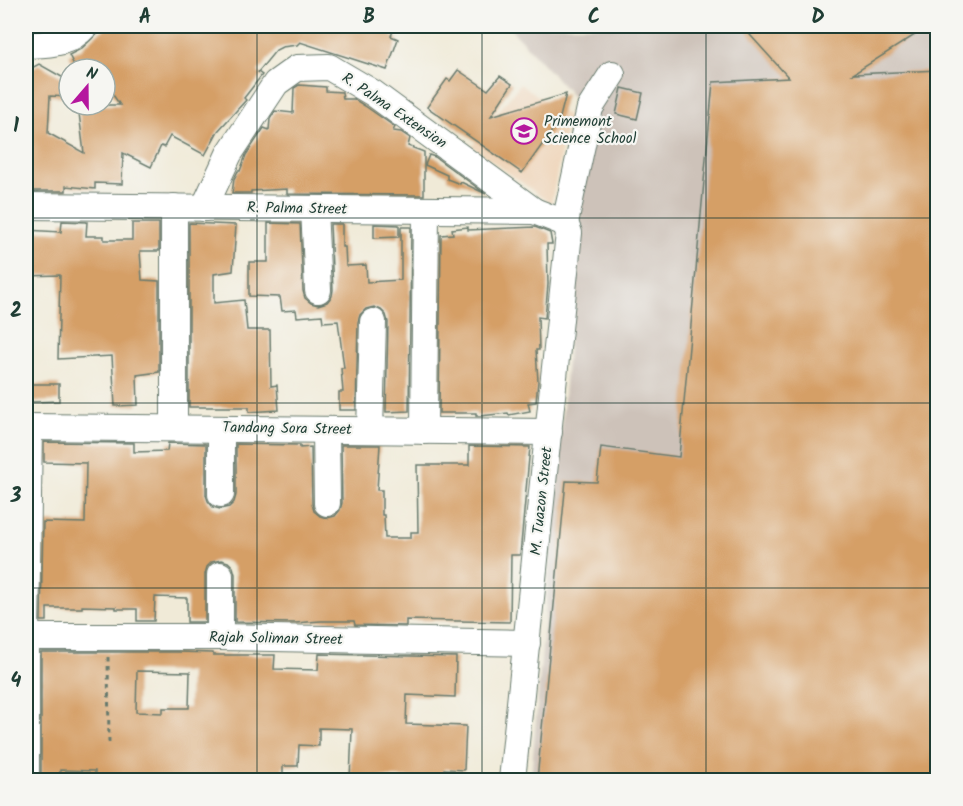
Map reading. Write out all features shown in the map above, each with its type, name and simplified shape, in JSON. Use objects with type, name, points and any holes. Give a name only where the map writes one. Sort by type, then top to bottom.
[{"type":"street","points":[[26,43],[29,45],[55,44],[78,33],[85,26]]},
{"type":"street","name":"R. Palma Extension","points":[[204,208],[230,154],[276,83],[297,68],[329,68],[373,93],[534,211]]},
{"type":"street","name":"M. Tuazon Street","points":[[512,780],[569,233],[565,223],[590,108],[612,74]]},
{"type":"street","name":"R. Palma Street","points":[[26,206],[534,211],[565,223]]},
{"type":"street","points":[[174,207],[174,428]]},
{"type":"street","points":[[314,209],[318,290]]},
{"type":"street","points":[[424,431],[426,210]]},
{"type":"street","points":[[370,430],[372,322]]},
{"type":"street","points":[[26,780],[27,427]]},
{"type":"street","name":"Tandang Sora Street","points":[[27,427],[549,432]]},
{"type":"street","points":[[221,429],[221,494]]},
{"type":"street","points":[[326,430],[327,503]]},
{"type":"street","points":[[220,575],[220,638]]},
{"type":"street","name":"Rajah Soliman Street","points":[[26,638],[220,638],[527,643]]},
{"type":"path","points":[[108,637],[109,746]]},
{"type":"shaded area","points":[[508,26],[937,26],[937,780],[531,780],[588,117],[568,91]]},
{"type":"shaded area","name":"Primemont Science School","points":[[520,84],[568,116],[551,204],[472,146]]},
{"type":"building","points":[[110,26],[395,26],[391,36],[398,39],[387,70],[300,42],[297,45],[282,47],[276,50],[258,72],[262,75],[244,98],[246,100],[218,131],[205,155],[170,136],[164,147],[161,146],[151,167],[123,153],[122,184],[95,183],[95,189],[66,186],[66,191],[26,191],[26,71],[39,64],[57,74],[57,96],[50,96],[48,133],[84,153],[80,117],[117,117],[117,105],[120,105],[117,101],[117,57],[70,57],[69,55],[81,49],[97,34]]},
{"type":"building","points":[[742,26],[929,26],[853,74],[938,70],[938,780],[537,780],[566,481],[597,482],[601,447],[679,457],[713,82],[789,78]]},
{"type":"building","points":[[458,70],[488,90],[500,76],[512,84],[491,116],[566,94],[559,121],[522,173],[427,107],[447,79],[450,81]]},
{"type":"building","points":[[299,85],[326,87],[326,91],[342,92],[343,99],[354,99],[395,127],[393,131],[401,132],[410,138],[408,146],[424,152],[424,195],[287,194],[287,189],[232,193],[234,179],[246,155],[264,128],[269,130],[270,119],[275,111],[293,113],[294,88]]},
{"type":"building","points":[[622,88],[643,93],[637,119],[616,114]]},
{"type":"building","points":[[429,155],[486,194],[461,182],[460,184],[447,179],[447,175],[425,165]]},
{"type":"building","points":[[62,221],[87,222],[86,236],[104,236],[104,240],[132,240],[132,223],[159,223],[159,251],[140,251],[142,280],[159,281],[159,372],[137,375],[138,405],[115,406],[112,356],[58,359],[60,275],[26,276],[26,230],[61,232]]},
{"type":"building","points":[[189,223],[236,225],[233,271],[214,274],[214,303],[244,300],[247,330],[270,330],[271,386],[277,385],[279,410],[249,412],[249,407],[189,407]]},
{"type":"building","points":[[268,223],[300,224],[303,291],[305,298],[318,305],[327,302],[333,290],[330,224],[342,224],[342,247],[345,247],[346,266],[366,265],[367,282],[401,280],[401,227],[411,227],[409,411],[386,412],[388,322],[381,310],[374,307],[366,309],[360,315],[356,410],[339,410],[339,392],[343,392],[341,368],[344,368],[338,321],[323,322],[322,315],[297,317],[296,310],[282,311],[280,297],[249,296],[249,262],[268,262]]},
{"type":"building","points":[[374,224],[399,225],[399,237],[374,238]]},
{"type":"building","points":[[468,227],[468,230],[535,227],[550,233],[552,244],[547,244],[548,284],[545,318],[538,317],[536,402],[528,403],[530,411],[509,415],[508,413],[480,416],[476,416],[476,413],[439,413],[441,235],[453,234],[452,229]]},
{"type":"building","points":[[30,384],[59,384],[59,401],[30,402]]},
{"type":"building","points":[[44,442],[134,443],[134,452],[167,451],[168,443],[206,444],[206,495],[213,507],[220,509],[229,507],[236,495],[236,444],[311,447],[312,504],[314,511],[327,518],[335,516],[342,503],[341,445],[380,445],[377,490],[382,490],[385,538],[411,538],[411,532],[418,532],[417,465],[469,465],[469,446],[530,447],[520,555],[511,555],[510,622],[406,620],[406,626],[355,625],[354,621],[235,622],[235,574],[228,562],[221,560],[212,562],[205,574],[205,622],[187,622],[187,598],[155,597],[154,621],[137,621],[137,609],[82,606],[82,608],[47,608],[47,621],[41,621],[43,522],[85,523],[86,463],[44,462]]},
{"type":"building","points":[[41,652],[275,655],[274,669],[318,670],[319,654],[456,657],[455,697],[407,695],[406,724],[466,726],[464,770],[444,769],[444,780],[379,777],[379,780],[350,780],[352,729],[319,728],[319,746],[299,745],[298,766],[283,766],[283,780],[95,780],[95,771],[60,770],[60,780],[41,780]],"holes":[[[137,671],[190,672],[189,708],[163,708],[163,713],[136,712]]]},
{"type":"place","name":"Primemont Science School","points":[[524,131]]}]
